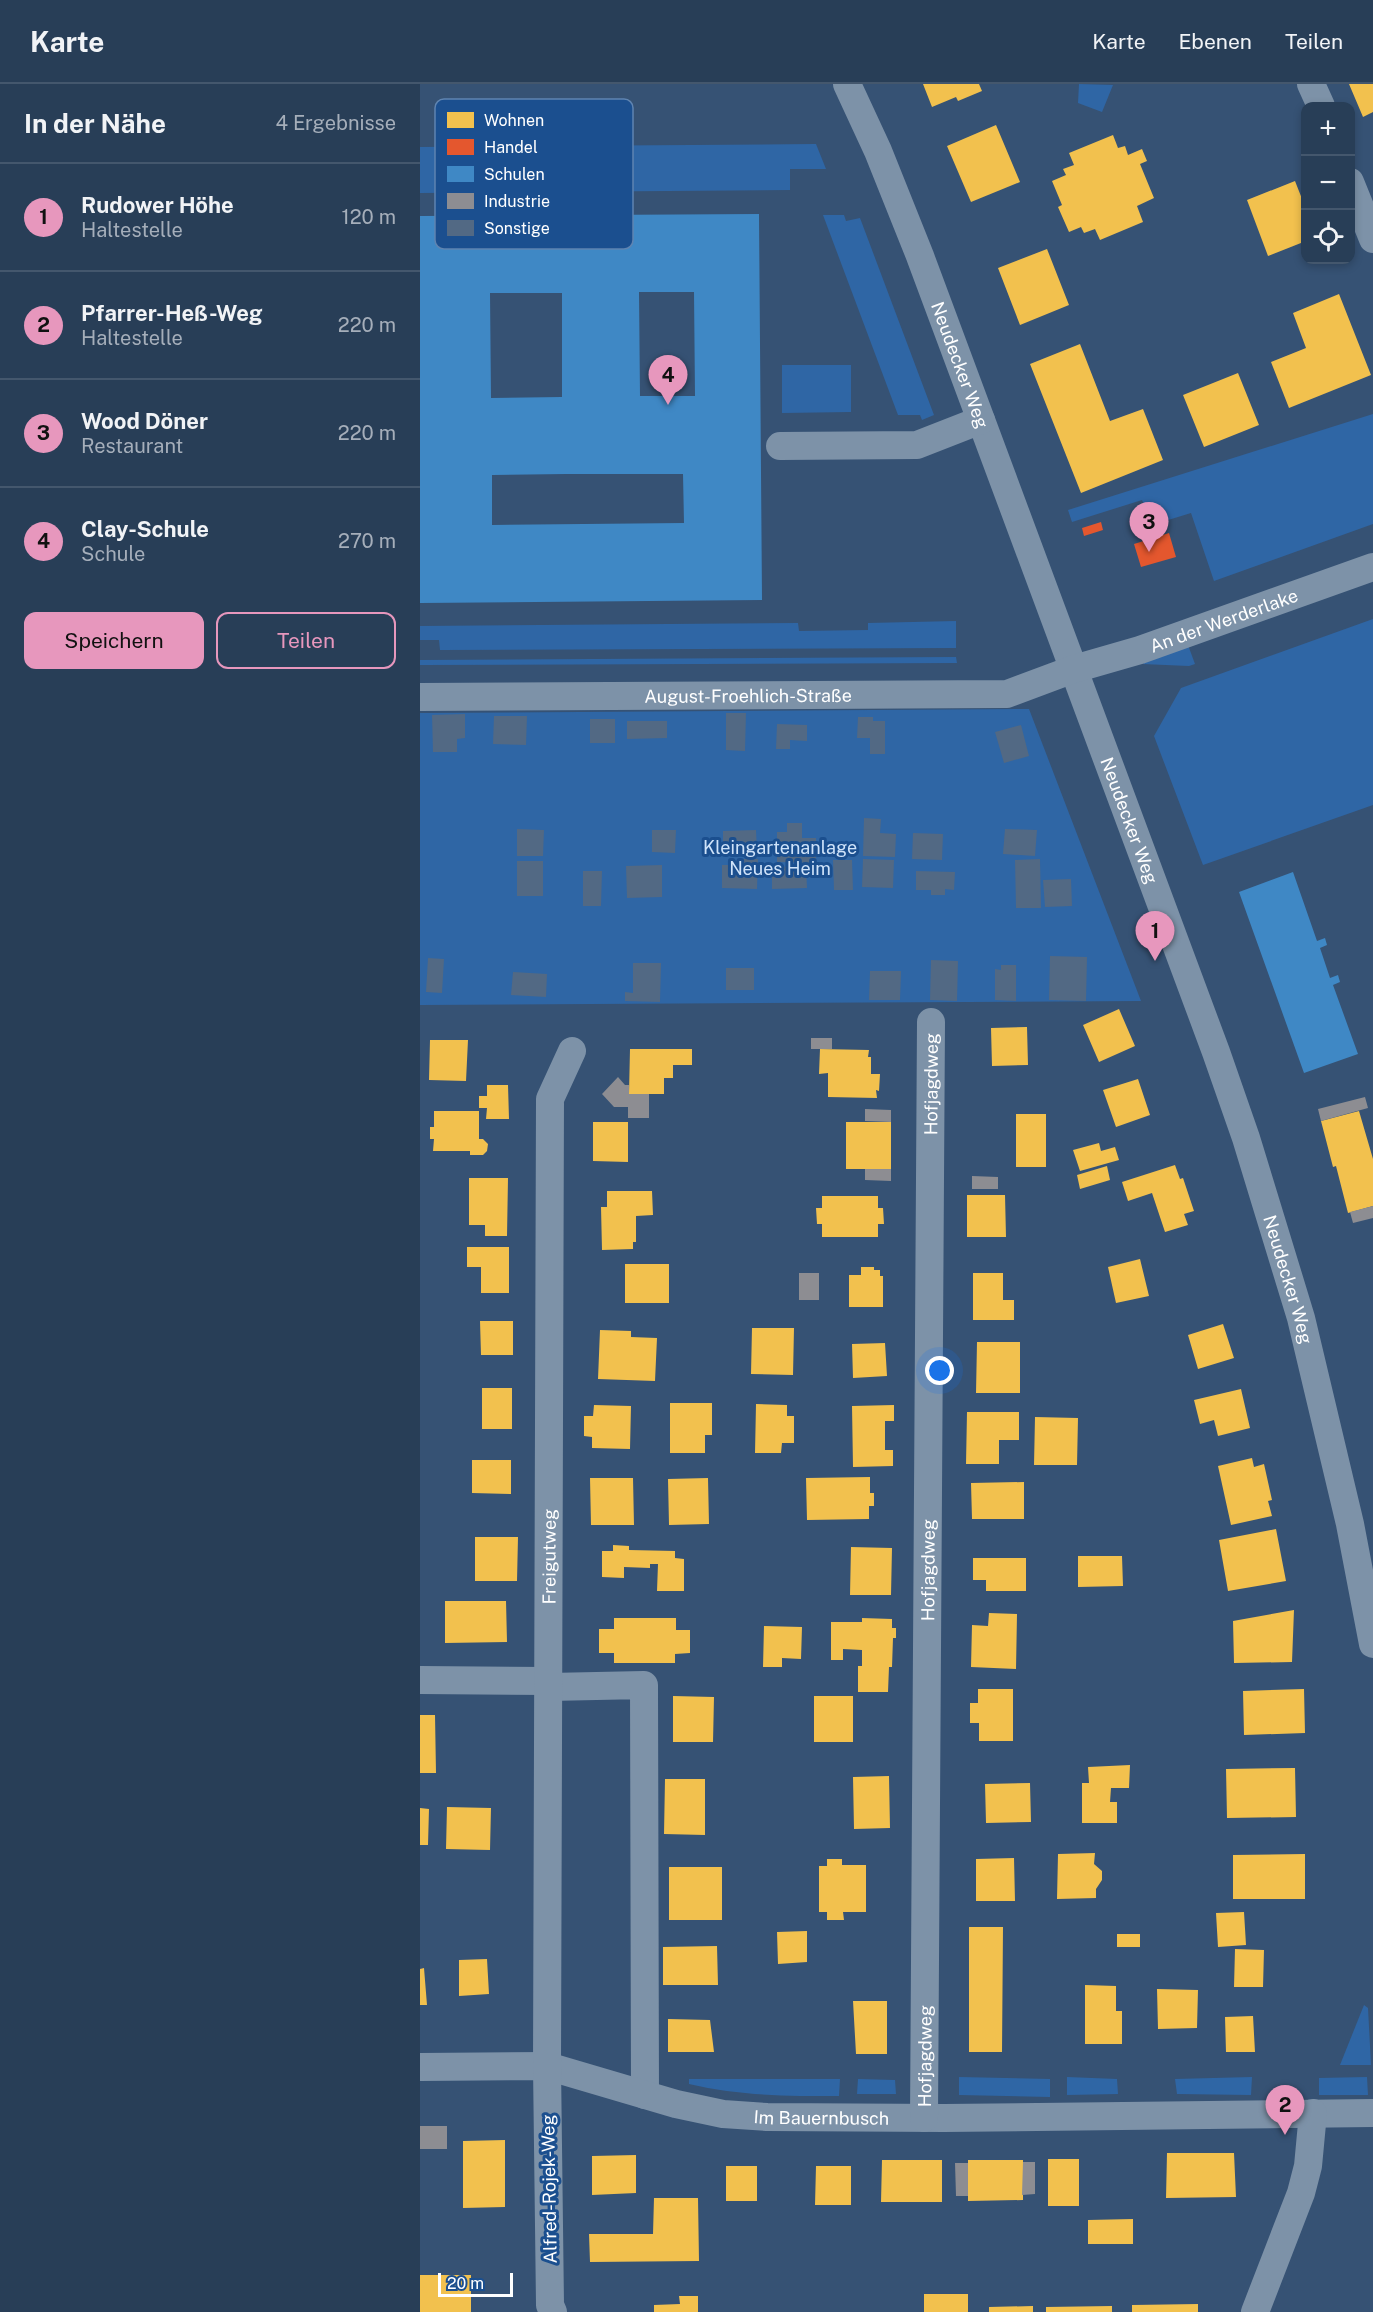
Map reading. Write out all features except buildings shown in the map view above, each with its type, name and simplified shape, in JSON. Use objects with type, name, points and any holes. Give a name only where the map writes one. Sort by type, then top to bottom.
[{"type":"street","name":"Neudecker Weg","points":[[847,84],[899,203],[1074,669],[1246,1138],[1301,1318],[1350,1524],[1373,1644]]},
{"type":"street","points":[[1311,84],[1318,102]]},
{"type":"street","points":[[1355,194],[1373,239]]},
{"type":"street","points":[[780,446],[917,445],[981,420]]},
{"type":"street","name":"An der Werderlake","points":[[1074,669],[1140,650],[1373,567]]},
{"type":"street","name":"August-Froehlich-Straße","points":[[420,697],[1007,694],[1074,669]]},
{"type":"street","name":"Hofjagdweg","points":[[924,2118],[931,1022]]},
{"type":"street","name":"Freigutweg","points":[[547,2066],[550,1099],[572,1051]]},
{"type":"street","points":[[420,1680],[644,1685],[645,2095]]},
{"type":"street","name":"Im Bauernbusch","points":[[420,2067],[547,2066],[645,2095],[723,2114],[767,2117],[924,2118],[1373,2113]]},
{"type":"street","name":"Alfred-Rojek-Weg","points":[[547,2066],[550,2305],[553,2312]]},
{"type":"street","points":[[1255,2312],[1301,2193],[1308,2166],[1313,2113]]},
{"type":"green space","points":[[1079,84],[1113,85],[1102,112],[1078,103]]},
{"type":"green space","points":[[816,144],[826,169],[790,169],[790,190],[633,191],[633,145]]},
{"type":"green space","points":[[420,147],[435,147],[435,193],[420,193]]},
{"type":"green space","points":[[823,215],[844,215],[846,221],[860,218],[934,415],[922,420],[920,415],[898,415]]},
{"type":"green space","points":[[782,365],[851,365],[851,412],[782,413]]},
{"type":"green space","points":[[1373,414],[1373,524],[1214,581],[1191,513],[1152,525],[1142,500],[1072,522],[1068,510]]},
{"type":"green space","points":[[1373,619],[1373,805],[1203,865],[1154,736],[1181,688]]},
{"type":"green space","points":[[956,621],[956,648],[440,650],[439,640],[420,640],[420,626],[798,623],[799,631],[868,630],[868,623]]},
{"type":"green space","points":[[1188,645],[1195,664],[1189,666],[1142,664]]},
{"type":"green space","points":[[956,657],[957,663],[420,665],[420,660]]},
{"type":"green space","name":"Kleingartenanlage Neues Heim","points":[[1029,709],[1141,1001],[420,1005],[420,713]]},
{"type":"green space","points":[[1364,2005],[1368,2008],[1371,2065],[1340,2065]]},
{"type":"green space","points":[[959,2077],[1050,2079],[1050,2097],[959,2095]]},
{"type":"green space","points":[[1067,2077],[1117,2079],[1118,2094],[1067,2095]]},
{"type":"green space","points":[[1252,2077],[1251,2095],[1177,2094],[1175,2079]]},
{"type":"green space","points":[[1367,2077],[1368,2095],[1319,2095],[1319,2078]]},
{"type":"green space","points":[[689,2079],[840,2079],[839,2096],[745,2093],[689,2084]]},
{"type":"green space","points":[[858,2079],[895,2080],[896,2094],[857,2094]]},
{"type":"place","name":"Clay-Schule","points":[[668,405]]},
{"type":"place","name":"Wood Döner","points":[[1149,552]]},
{"type":"place","name":"Rudower Höhe","points":[[1155,961]]},
{"type":"place","name":"Pfarrer-Heß-Weg","points":[[1285,2135]]}]
